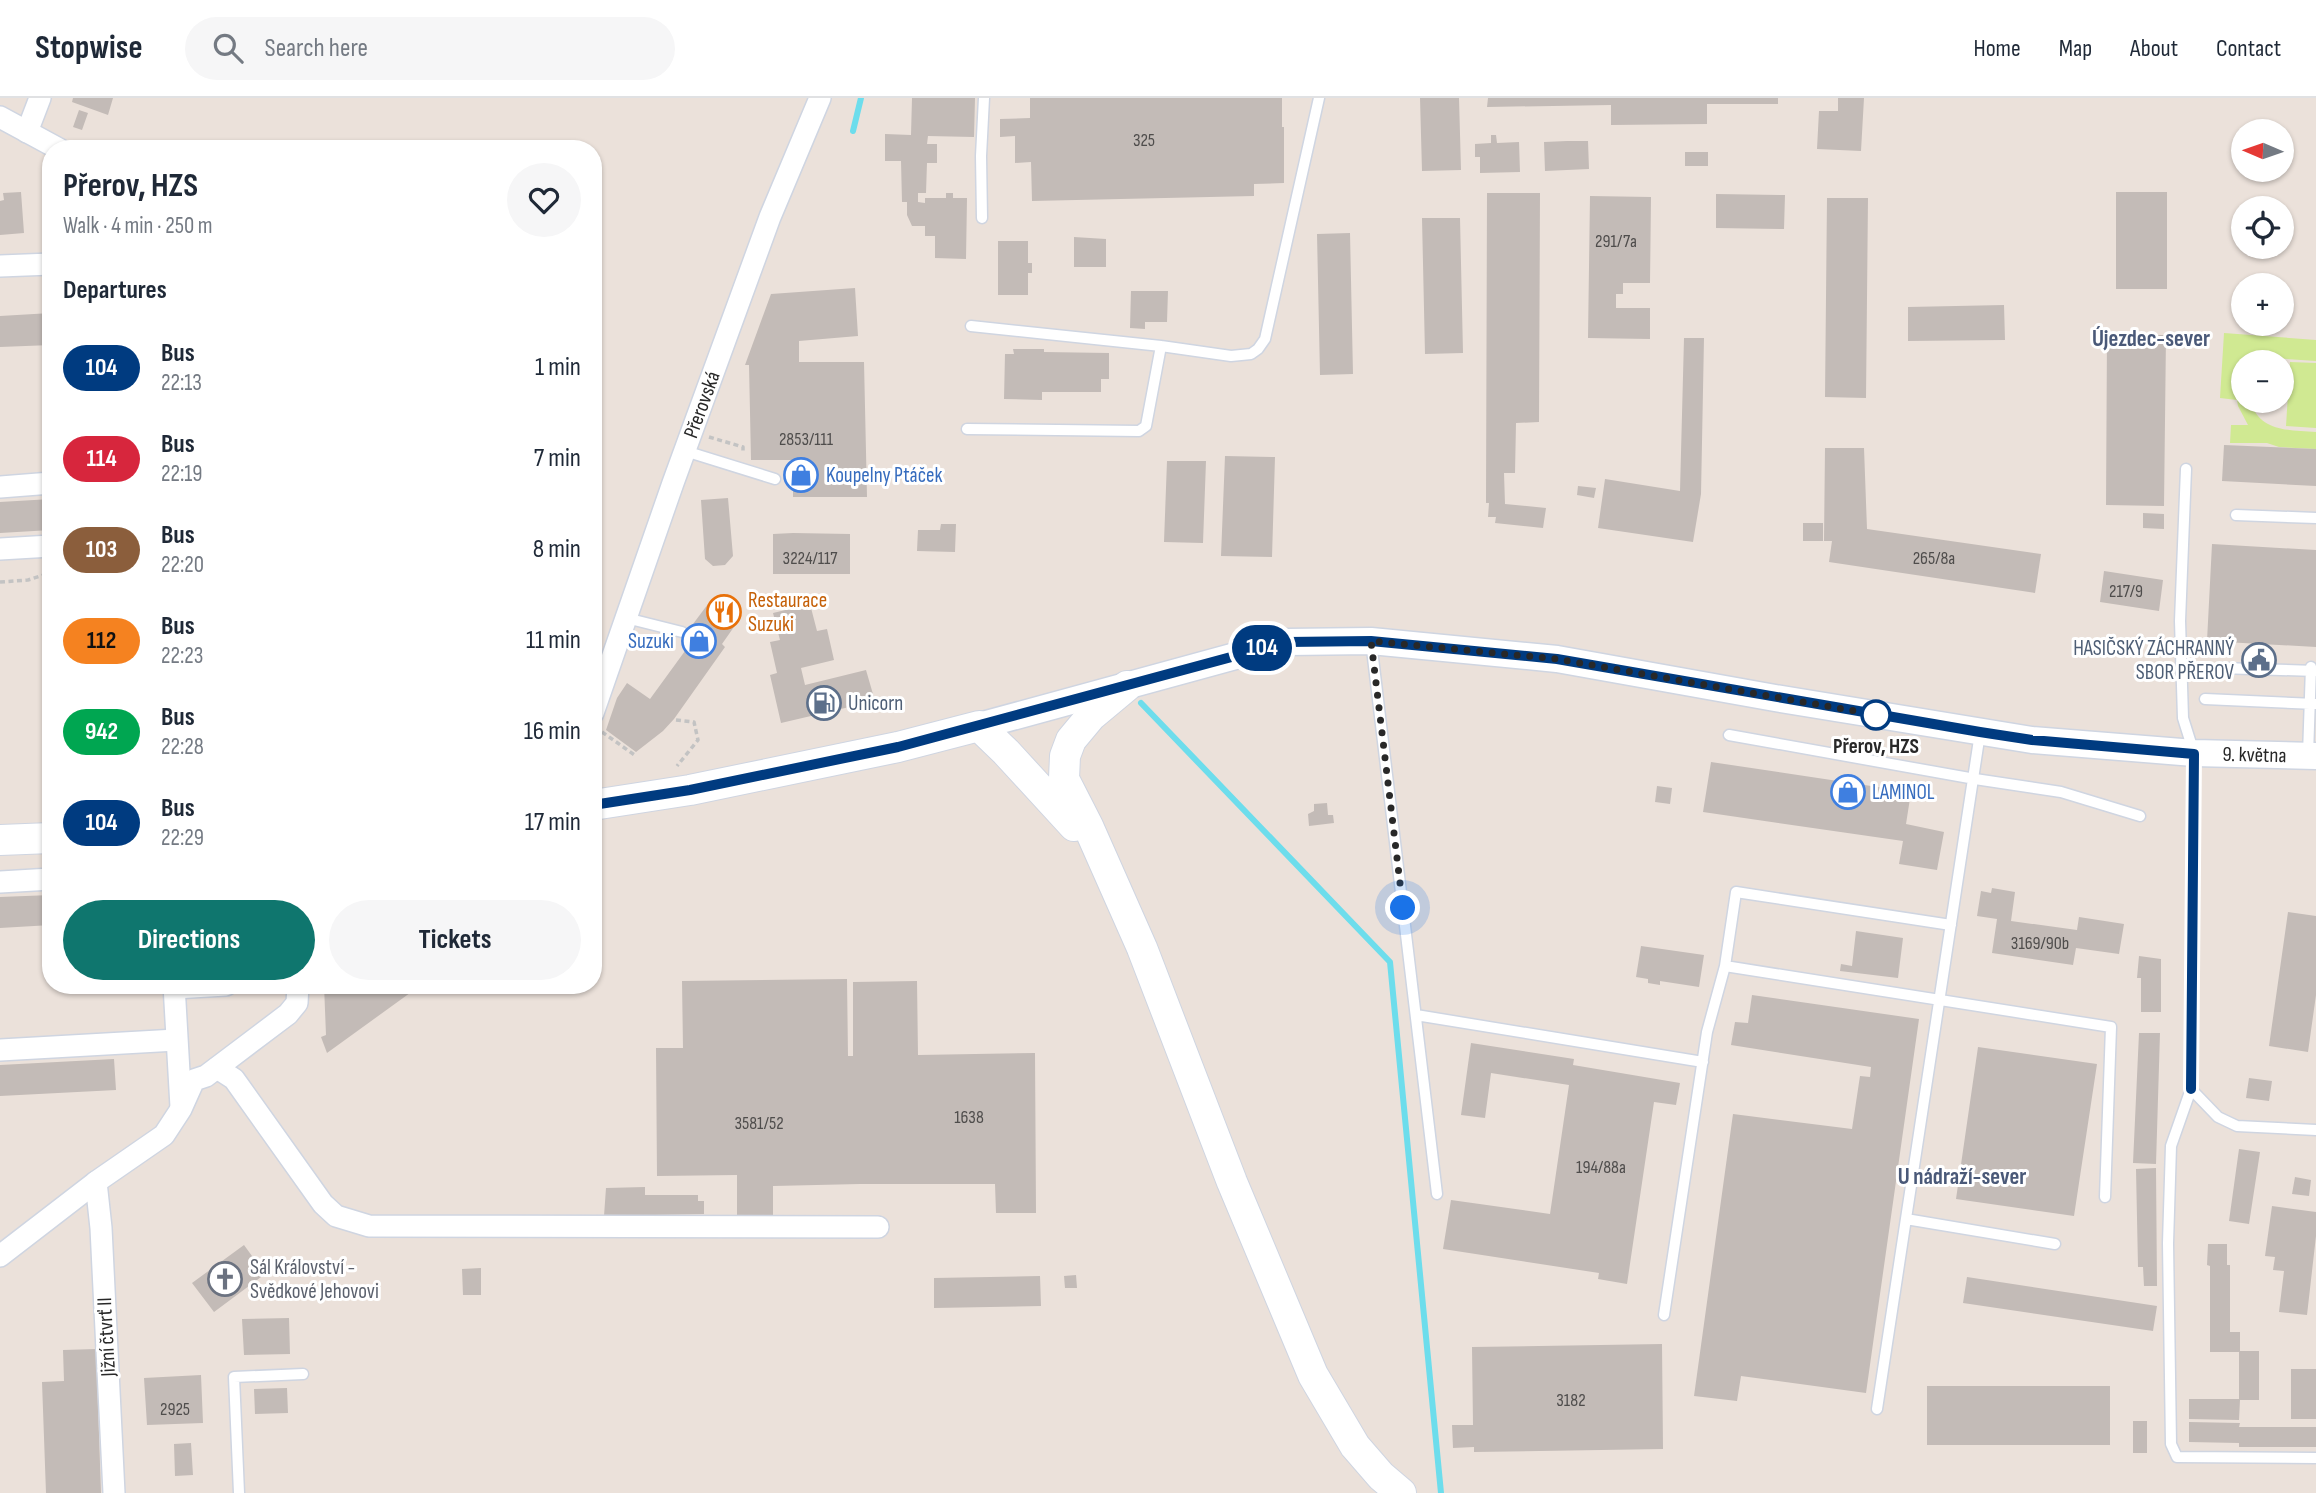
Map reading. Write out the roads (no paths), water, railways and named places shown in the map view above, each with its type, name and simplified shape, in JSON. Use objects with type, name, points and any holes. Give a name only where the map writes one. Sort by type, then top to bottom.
[{"type":"main road","points":[[1127,686],[1080,728],[1071,740],[1063,767],[1063,779],[1088,826],[1142,948],[1233,1182],[1313,1375],[1355,1446],[1381,1476],[1401,1493]]},
{"type":"main road","points":[[979,726],[1069,820],[1107,871]]},
{"type":"main road","name":"9. května","points":[[602,804],[690,790],[898,747],[979,726]]},
{"type":"main road","points":[[0,841],[42,839]]},
{"type":"street","points":[[27,132],[40,98]]},
{"type":"street","name":"Přerovská","points":[[602,687],[770,217],[820,98]]},
{"type":"street","points":[[0,117],[42,140]]},
{"type":"street","points":[[0,266],[42,264]]},
{"type":"street","points":[[0,486],[42,484]]},
{"type":"street","points":[[0,549],[42,547]]},
{"type":"street","name":"9. května","points":[[979,726],[1287,642],[1371,641],[1557,659],[2032,740],[2194,754],[2312,755]]},
{"type":"street","points":[[0,882],[42,880]]},
{"type":"street","points":[[174,994],[181,1109]]},
{"type":"street","points":[[0,1256],[96,1182],[164,1135],[181,1109],[194,1080],[206,1076],[288,1014],[297,1003],[298,994]]},
{"type":"street","points":[[0,1051],[176,1040]]},
{"type":"street","points":[[217,1068],[234,1079],[323,1204],[336,1216],[369,1226],[878,1227]]},
{"type":"street","name":"Jižní čtvrť II","points":[[96,1182],[101,1228],[114,1493]]},
{"type":"lane","points":[[982,218],[984,98]]},
{"type":"lane","points":[[971,326],[1231,356],[1251,354],[1265,339],[1319,98]]},
{"type":"lane","points":[[967,429],[1139,431],[1146,426],[1161,346]]},
{"type":"lane","points":[[685,451],[775,479]]},
{"type":"lane","points":[[2186,469],[2180,621],[2182,704],[2183,718],[2194,754]]},
{"type":"lane","points":[[2236,515],[2316,518]]},
{"type":"lane","points":[[626,618],[682,632]]},
{"type":"lane","points":[[1371,641],[1437,1194]]},
{"type":"lane","points":[[2220,668],[2312,669],[2312,755]]},
{"type":"lane","points":[[2205,699],[2313,704]]},
{"type":"lane","points":[[1877,1409],[1975,779],[1980,732]]},
{"type":"lane","points":[[1729,735],[2061,792],[2140,816]]},
{"type":"lane","name":"9. května","points":[[2194,754],[2191,1089],[2171,1146],[2168,1243],[2171,1444],[2177,1457],[2316,1458]]},
{"type":"lane","points":[[1664,1315],[1707,1032],[1724,966],[1736,892],[1951,925]]},
{"type":"lane","points":[[1724,966],[2111,1027],[2105,1197]]},
{"type":"lane","points":[[1416,1015],[1703,1062]]},
{"type":"lane","points":[[2191,1089],[2217,1117],[2237,1126],[2316,1130]]},
{"type":"lane","points":[[1906,1219],[2055,1244]]},
{"type":"lane","points":[[239,1493],[234,1377],[303,1374]]},
{"type":"waterway","points":[[853,131],[861,98]]},
{"type":"waterway","points":[[1141,703],[1390,962],[1441,1493]]},
{"type":"place","name":"Koupelny Ptáček","points":[[801,475]]},
{"type":"place","name":"Restaurace Suzuki","points":[[724,612]]},
{"type":"place","name":"Suzuki","points":[[699,641]]},
{"type":"place","name":"HASIČSKÝ ZÁCHRANNÝ SBOR PŘEROV","points":[[2259,660]]},
{"type":"place","name":"Unicorn","points":[[824,703]]},
{"type":"place","name":"Přerov, HZS","points":[[1876,715]]},
{"type":"place","name":"LAMINOL","points":[[1848,792]]},
{"type":"place","name":"Sál Království - Svědkové Jehovovi","points":[[225,1279]]},
{"type":"district","name":"Újezdec-sever","points":[[2151,338]]},
{"type":"district","name":"U nádraží-sever","points":[[1962,1176]]}]
